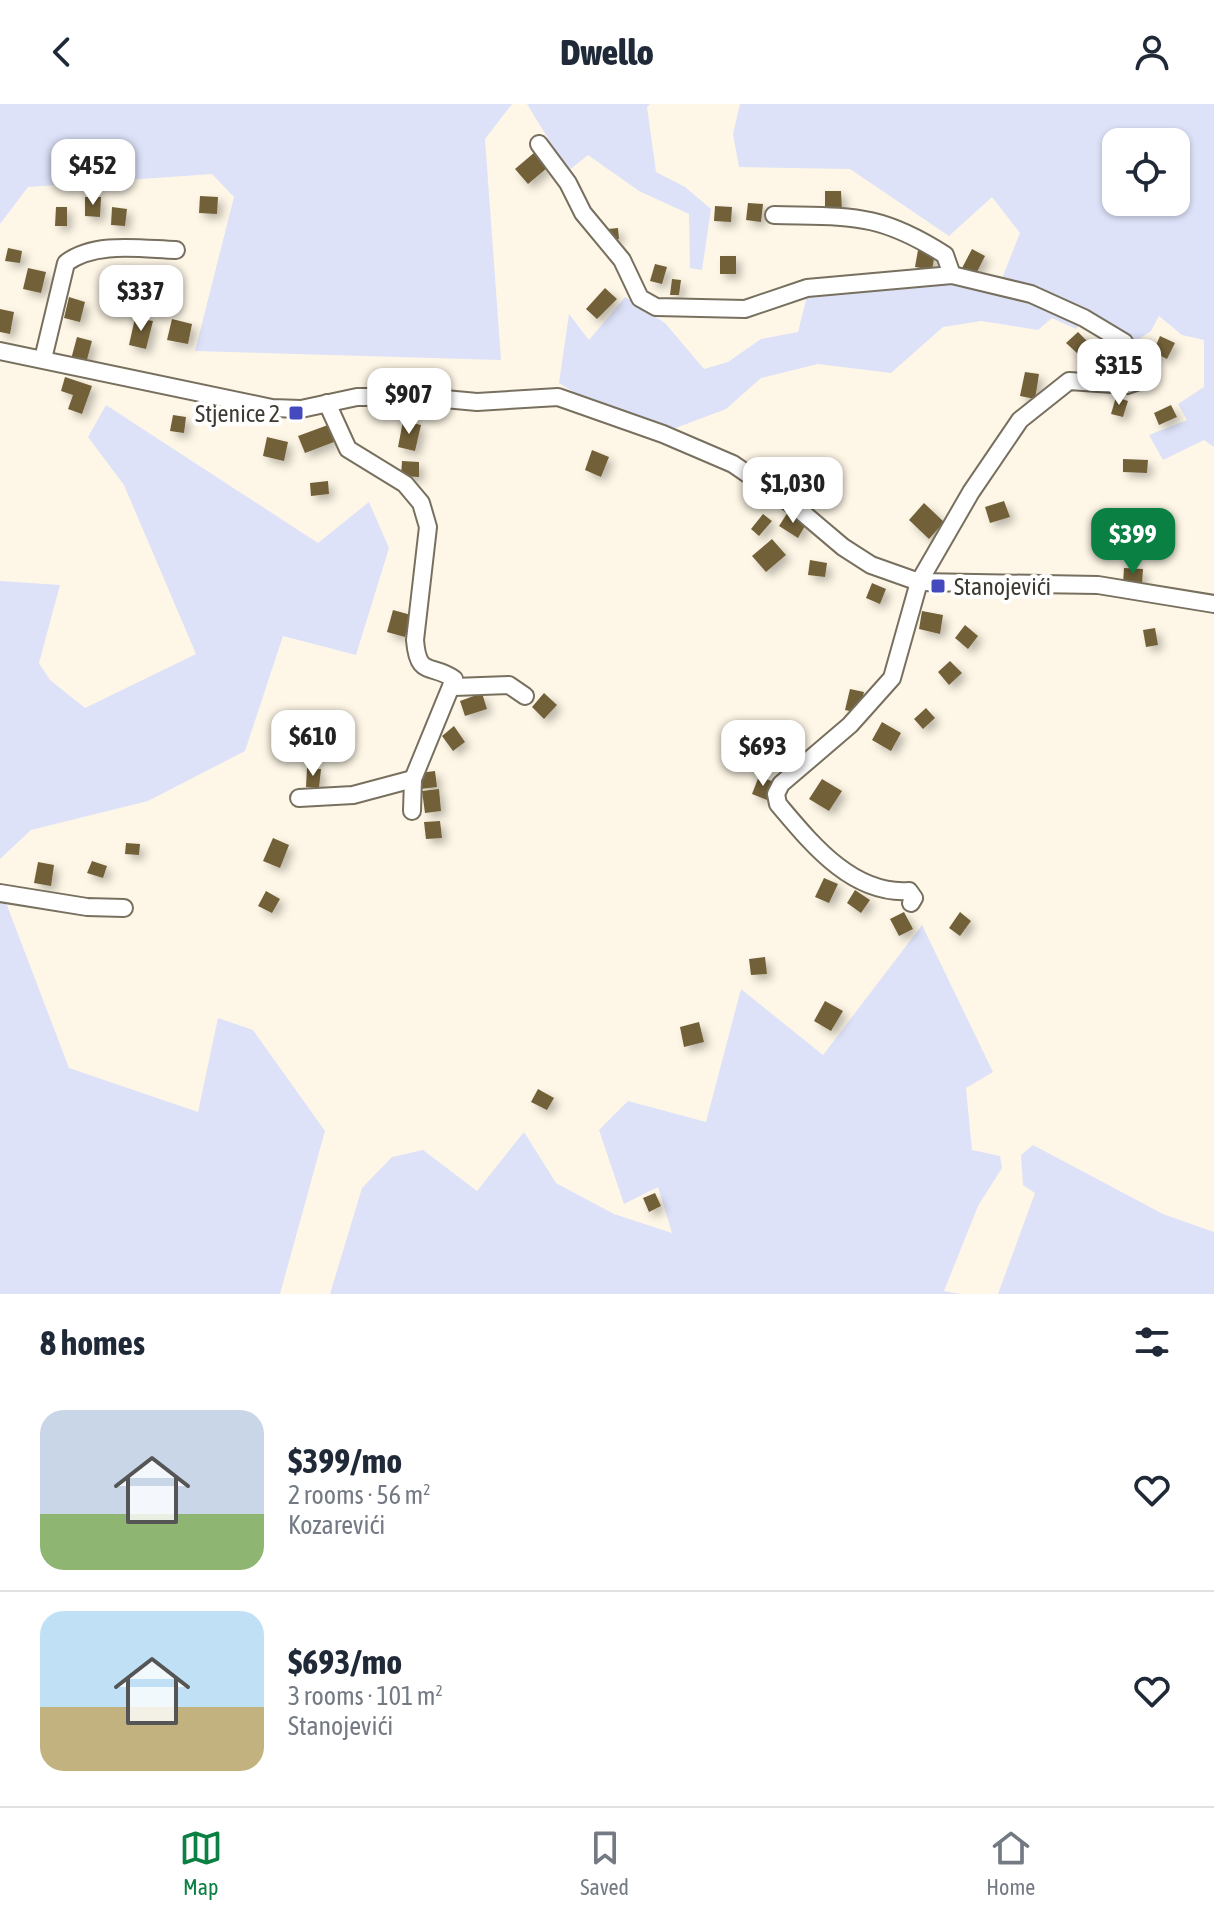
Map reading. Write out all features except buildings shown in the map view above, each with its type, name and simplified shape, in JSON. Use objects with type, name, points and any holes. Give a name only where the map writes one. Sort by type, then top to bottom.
[{"type":"street","points":[[539,144],[568,183],[583,213],[622,260],[640,298],[656,307],[745,309],[807,288],[952,275],[1031,294],[1084,318],[1124,342],[1139,376],[1127,385],[1069,381],[1040,401],[993,456],[919,582],[892,678],[850,725],[781,784],[776,794],[778,804],[831,863],[887,892],[909,891],[914,898],[911,903]]},
{"type":"street","points":[[774,215],[846,215],[886,223],[945,255],[952,275]]},
{"type":"street","points":[[43,359],[66,263],[75,257],[111,249],[176,250]]},
{"type":"street","points":[[0,351],[272,408],[301,409],[344,398],[390,396],[477,402],[538,396],[574,402],[733,464],[871,565],[919,582],[1098,585],[1214,604]]},
{"type":"street","points":[[327,403],[348,449],[405,484],[421,503],[428,527],[415,640],[417,659],[428,670],[454,679],[454,687],[413,779],[412,811]]},
{"type":"street","points":[[454,687],[509,685],[525,696]]},
{"type":"street","points":[[299,798],[353,795],[413,779]]},
{"type":"street","points":[[0,893],[87,907],[124,908]]},
{"type":"shaded area","points":[[0,104],[512,104],[485,139],[501,360],[195,351],[234,197],[212,174],[28,187],[0,224]]},
{"type":"shaded area","points":[[527,104],[650,104],[647,107],[656,172],[685,187],[711,209],[702,270],[690,268],[689,214],[639,191],[588,155],[568,171]]},
{"type":"shaded area","points":[[740,104],[1214,104],[1214,447],[1204,440],[1163,460],[1149,435],[1187,420],[1178,404],[1204,387],[1204,340],[1182,335],[1159,316],[1151,331],[1133,343],[1086,317],[1076,329],[1052,318],[1038,330],[981,321],[943,327],[891,373],[818,364],[761,378],[726,409],[665,432],[599,408],[559,383],[569,314],[589,340],[625,297],[665,323],[704,369],[728,362],[761,339],[798,332],[808,292],[946,284],[952,275],[997,291],[1020,233],[992,197],[949,236],[850,169],[739,167],[733,134]]},
{"type":"shaded area","points":[[106,405],[318,543],[369,502],[389,548],[356,655],[283,636],[245,751],[148,801],[31,830],[0,859],[0,581],[60,585],[39,663],[50,680],[85,708],[196,654],[124,485],[88,437]]},
{"type":"shaded area","points":[[0,887],[69,1068],[198,1112],[218,1018],[253,1030],[325,1131],[280,1294],[0,1294]]},
{"type":"shaded area","points":[[922,925],[993,1072],[966,1088],[972,1150],[1000,1156],[1002,1168],[978,1206],[944,1291],[961,1294],[330,1294],[362,1188],[392,1157],[423,1150],[477,1191],[524,1132],[556,1183],[614,1214],[672,1233],[658,1187],[624,1204],[599,1130],[628,1101],[706,1122],[741,989],[823,1055]]},
{"type":"shaded area","points":[[1033,1145],[1163,1214],[1214,1232],[1214,1294],[998,1294],[1035,1193],[1023,1185],[1021,1155]]},
{"type":"place","name":"Stjenice 2","points":[[296,413]]},
{"type":"place","name":"Stanojevići","points":[[938,586]]}]
